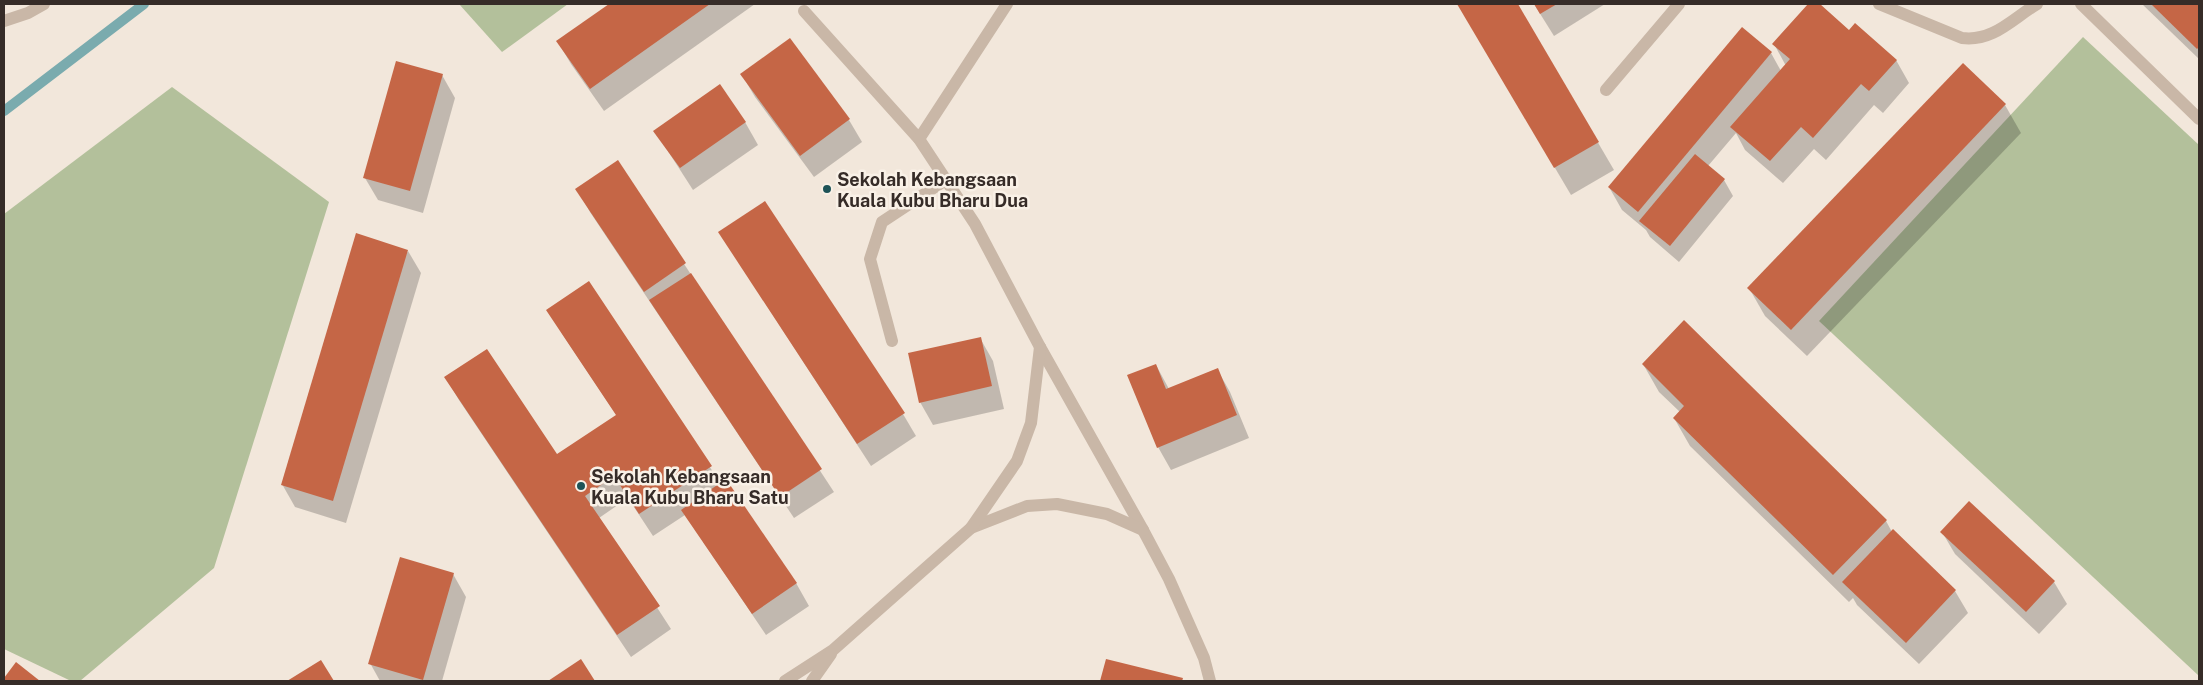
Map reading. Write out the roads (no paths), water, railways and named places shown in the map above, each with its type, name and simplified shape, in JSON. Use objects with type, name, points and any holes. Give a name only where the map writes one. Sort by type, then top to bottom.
[{"type":"street","points":[[4,21],[28,13],[44,4]]},
{"type":"street","points":[[919,139],[1007,4]]},
{"type":"street","points":[[1606,90],[1679,4]]},
{"type":"street","points":[[1879,4],[1962,38],[1975,40],[1993,34],[2037,4]]},
{"type":"street","points":[[2081,4],[2199,119]]},
{"type":"street","points":[[804,11],[919,139],[975,224],[1040,347],[1169,579],[1204,658],[1210,681]]},
{"type":"street","points":[[892,340],[870,259],[882,222],[947,179]]},
{"type":"street","points":[[785,681],[834,650],[971,528],[1018,461],[1030,423],[1040,347]]},
{"type":"street","points":[[971,528],[1027,506],[1057,504],[1107,514],[1143,530]]},
{"type":"street","points":[[812,681],[834,650]]},
{"type":"waterway","points":[[4,111],[144,4]]},
{"type":"place","name":"Sekolah Kebangsaan Kuala Kubu Bharu Dua","points":[[827,189]]},
{"type":"place","name":"Sekolah Kebangsaan Kuala Kubu Bharu Satu","points":[[581,486]]}]
